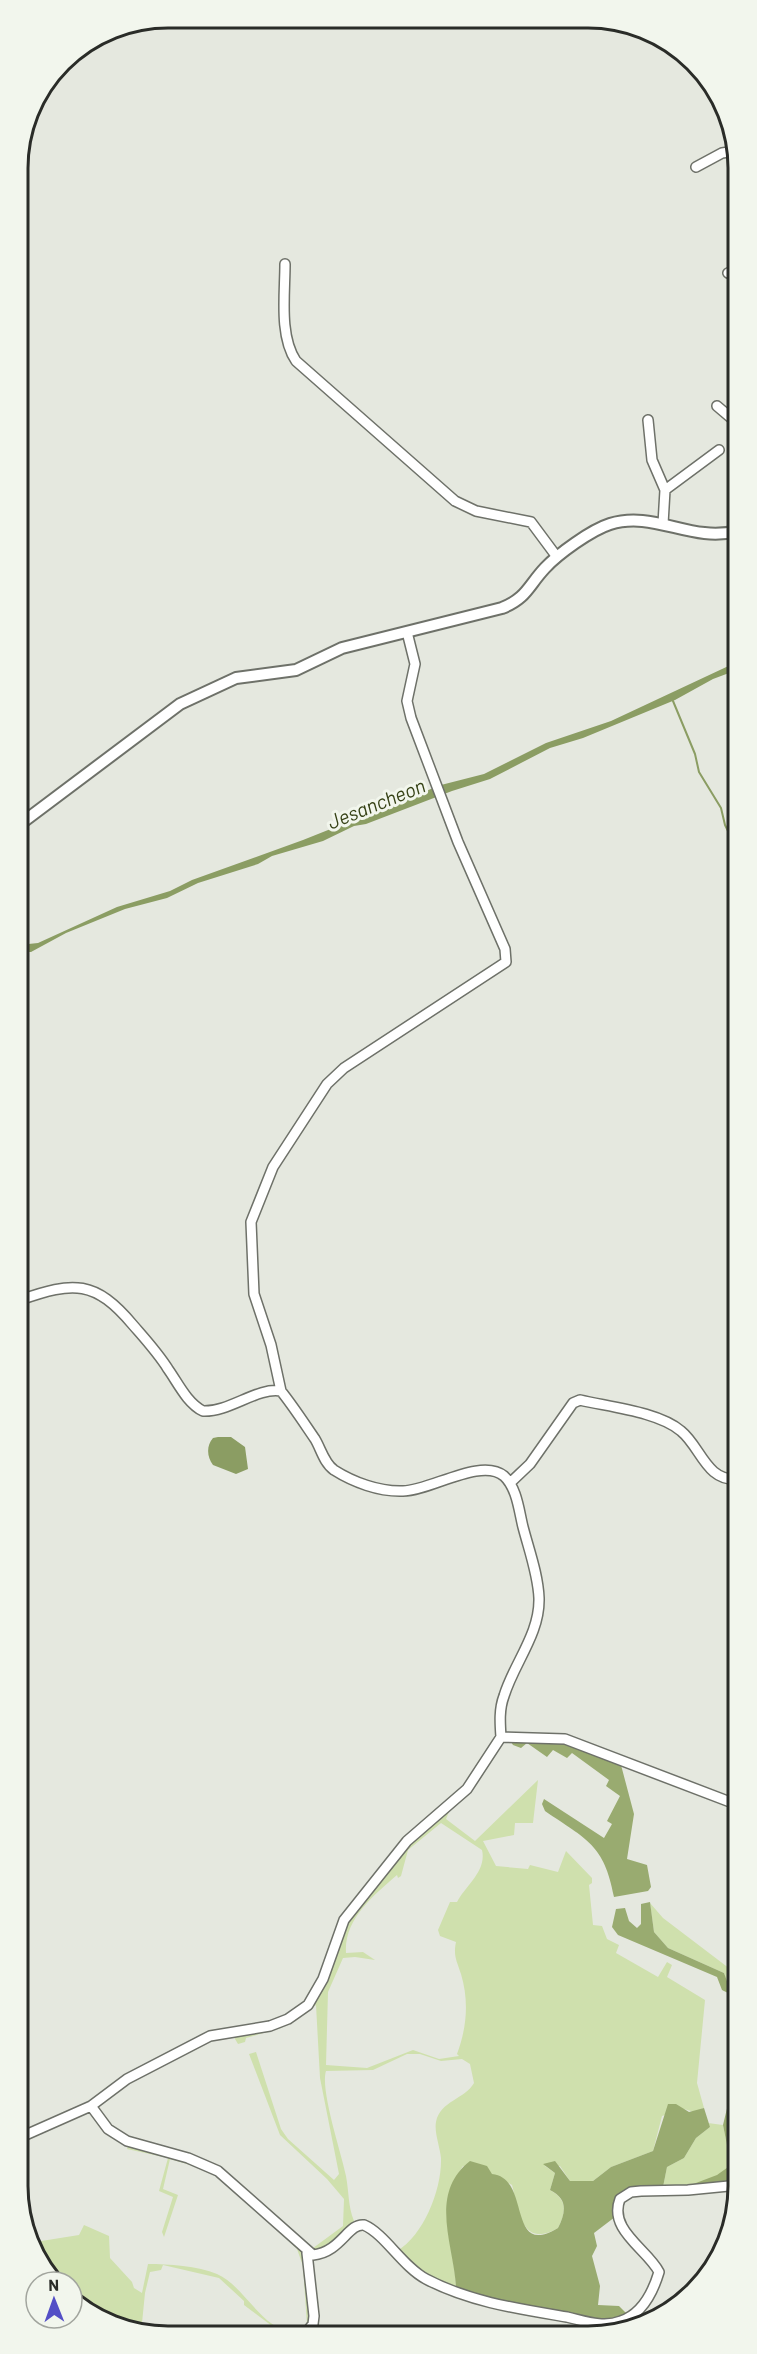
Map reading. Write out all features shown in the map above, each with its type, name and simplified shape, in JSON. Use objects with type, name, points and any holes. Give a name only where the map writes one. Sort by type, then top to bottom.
[{"type":"street","points":[[696,166],[727,152]]},
{"type":"street","points":[[285,264],[287,338],[290,352],[296,361],[455,501],[476,511],[531,522],[557,557]]},
{"type":"street","points":[[717,406],[729,417]]},
{"type":"street","points":[[648,420],[652,460],[665,490],[663,524]]},
{"type":"street","points":[[665,490],[719,450]]},
{"type":"street","points":[[29,818],[180,704],[236,678],[304,668],[342,648],[512,604],[528,591],[544,569],[557,557],[609,525],[632,520],[663,524],[686,532],[709,535],[729,532]]},
{"type":"street","points":[[28,2134],[91,2106],[127,2079],[203,2039],[218,2033],[270,2026],[288,2019],[308,2005],[323,1979],[344,1920],[407,1841],[467,1789],[501,1737],[503,1698],[537,1621],[539,1600],[532,1560],[510,1483],[499,1473],[480,1470],[412,1491],[393,1491],[360,1483],[332,1469],[315,1439],[281,1390],[271,1346],[256,1303],[251,1250],[253,1216],[273,1167],[327,1084],[344,1068],[506,962],[506,949],[442,801],[407,707],[415,664],[407,632]]},
{"type":"street","points":[[28,1298],[66,1287],[90,1288],[104,1296],[121,1310],[162,1358],[189,1400],[203,1411],[217,1410],[263,1393],[281,1390]]},
{"type":"street","points":[[510,1483],[530,1464],[573,1403],[580,1400],[668,1422],[686,1435],[715,1474],[728,1479]]},
{"type":"street","points":[[501,1737],[543,1737],[571,1741],[625,1764],[728,1801]]},
{"type":"street","points":[[91,2106],[108,2130],[127,2141],[188,2157],[218,2171],[307,2253],[313,2255],[326,2252],[341,2242],[352,2227],[364,2225],[374,2230],[418,2274],[455,2291],[512,2308],[600,2325]]},
{"type":"street","points":[[605,2324],[629,2317],[641,2307],[652,2293],[659,2272],[634,2245],[622,2226],[617,2210],[620,2199],[631,2192],[728,2186]]},
{"type":"street","points":[[307,2253],[315,2316],[311,2326]]},
{"type":"shaded area","points":[[729,666],[729,673],[675,700],[583,738],[550,748],[490,779],[366,824],[354,826],[323,841],[272,856],[258,864],[198,883],[167,898],[125,909],[66,933],[29,952],[29,944],[38,943],[117,907],[170,891],[192,880],[303,840],[441,785],[484,774],[546,743],[611,721]]},
{"type":"shaded area","points":[[231,1437],[245,1447],[248,1469],[236,1474],[213,1465],[209,1459],[208,1448],[213,1438]]},
{"type":"shaded area","points":[[509,1739],[565,1742],[621,1765],[634,1814],[627,1859],[647,1865],[651,1887],[648,1891],[614,1897],[610,1879],[599,1854],[583,1837],[545,1811],[542,1804],[544,1799],[604,1838],[612,1824],[607,1821],[620,1796],[606,1786],[609,1780],[572,1753],[567,1758],[553,1750],[547,1757],[527,1743],[521,1748],[513,1745]]},
{"type":"shaded area","points":[[538,1780],[533,1823],[515,1823],[514,1835],[483,1841],[496,1866],[528,1869],[530,1865],[558,1872],[566,1851],[592,1878],[592,1883],[589,1885],[593,1925],[602,1926],[607,1939],[619,1945],[616,1953],[658,1977],[667,1962],[672,1965],[667,1977],[705,2000],[697,2083],[704,2108],[694,2112],[684,2109],[662,2116],[653,2151],[611,2167],[593,2181],[570,2181],[560,2166],[545,2166],[555,2173],[550,2190],[560,2198],[564,2207],[558,2228],[546,2233],[537,2234],[529,2231],[524,2224],[512,2185],[492,2174],[463,2166],[454,2182],[447,2211],[456,2287],[427,2275],[397,2251],[407,2244],[430,2210],[441,2170],[436,2122],[442,2109],[465,2093],[474,2083],[470,2064],[462,2059],[441,2061],[420,2054],[407,2054],[373,2070],[326,2071],[328,2106],[346,2176],[354,2221],[325,2249],[309,2251],[343,2226],[344,2199],[327,2179],[280,2135],[249,2054],[256,2052],[281,2129],[288,2139],[334,2180],[339,2174],[320,2078],[316,2005],[281,2028],[246,2038],[245,2042],[238,2044],[232,2034],[261,2032],[309,2007],[342,1928],[402,1850],[452,1805],[446,1819],[475,1841]],"holes":[[[441,1823],[482,1850],[483,1858],[478,1871],[457,1902],[450,1902],[438,1930],[440,1936],[456,1942],[455,1955],[464,1984],[466,2014],[457,2054],[459,2056],[439,2059],[413,2050],[367,2068],[326,2065],[328,1992],[343,1958],[375,1960],[363,1952],[346,1953],[350,1929],[362,1909],[397,1875],[398,1878],[401,1876],[408,1850]]]},
{"type":"shaded area","points":[[650,1902],[654,1932],[668,1948],[724,1973],[728,1993],[722,1990],[717,1977],[618,1935],[612,1927],[616,1909],[625,1908],[629,1921],[637,1928],[641,1924],[641,1904]]},
{"type":"shaded area","points":[[650,1903],[663,1918],[728,1967],[728,1987],[724,1973],[668,1948],[654,1932]]},
{"type":"shaded area","points":[[668,2104],[676,2104],[689,2112],[704,2108],[710,2127],[696,2138],[684,2158],[667,2167],[663,2187],[636,2188],[621,2194],[616,2199],[615,2217],[594,2233],[597,2246],[592,2256],[600,2286],[598,2305],[619,2306],[627,2314],[612,2318],[591,2318],[542,2312],[456,2287],[446,2221],[447,2204],[450,2189],[457,2174],[470,2161],[487,2166],[492,2174],[504,2179],[512,2188],[525,2226],[531,2233],[542,2235],[558,2228],[564,2211],[560,2197],[550,2190],[555,2173],[543,2164],[555,2161],[570,2181],[593,2181],[611,2167],[653,2151]]},
{"type":"shaded area","points":[[728,2104],[728,2150],[723,2125]]},
{"type":"shaded area","points":[[708,2123],[723,2125],[728,2150],[728,2168],[718,2176],[700,2183],[663,2187],[667,2167],[684,2158],[696,2138],[710,2127]]},
{"type":"shaded area","points":[[129,2144],[211,2168],[247,2197],[306,2254],[312,2323],[310,2326],[306,2326],[303,2266],[297,2249],[225,2180],[207,2170],[170,2159],[163,2189],[178,2195],[164,2237],[162,2232],[173,2197],[159,2191],[168,2158],[127,2149]]},
{"type":"shaded area","points":[[728,2167],[728,2182],[688,2186],[717,2175]]},
{"type":"shaded area","points":[[84,2225],[109,2236],[110,2258],[132,2282],[134,2288],[142,2293],[148,2264],[174,2265],[201,2269],[227,2280],[276,2326],[272,2326],[244,2305],[244,2301],[219,2278],[163,2265],[161,2270],[150,2272],[142,2323],[123,2318],[84,2297],[84,2270],[56,2270],[40,2241],[79,2235]]},
{"type":"waterway","points":[[673,701],[695,754],[699,772],[721,808],[729,832]]},
{"type":"water label","name":"Jesancheon","points":[[376,803]]}]
